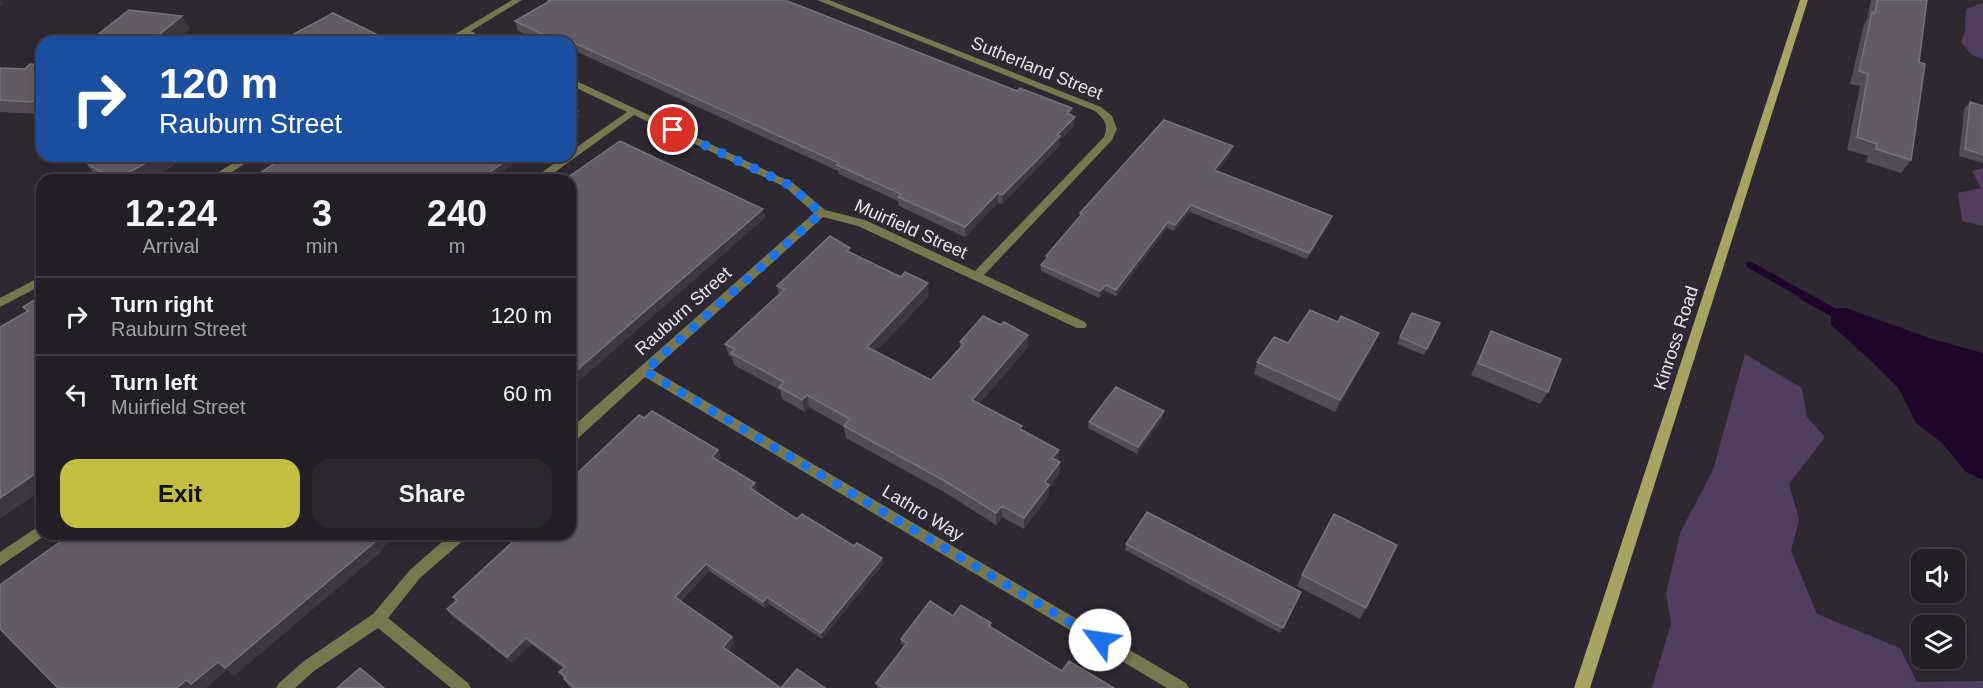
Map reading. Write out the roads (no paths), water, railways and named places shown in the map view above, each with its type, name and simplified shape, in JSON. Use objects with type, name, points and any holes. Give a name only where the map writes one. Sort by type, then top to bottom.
[{"type":"street","points":[[458,36],[518,0]]},
{"type":"street","name":"Sutherland Street","points":[[821,0],[1098,109],[1109,118],[1112,129],[1108,138],[977,276]]},
{"type":"street","name":"Kinross Road","points":[[1582,688],[1804,0]]},
{"type":"street","points":[[465,32],[474,36]]},
{"type":"street","name":"Muirfield Street","points":[[576,84],[789,185],[821,213],[861,223],[1081,325]]},
{"type":"street","points":[[576,152],[634,111]]},
{"type":"street","points":[[221,174],[242,162]]},
{"type":"street","points":[[545,174],[562,162]]},
{"type":"street","name":"Rauburn Street","points":[[576,432],[821,213]]},
{"type":"street","points":[[0,303],[36,283]]},
{"type":"street","name":"Lathro Way","points":[[645,371],[1181,688]]},
{"type":"street","points":[[0,560],[36,534]]},
{"type":"street","points":[[284,688],[309,666],[378,620],[415,574],[454,540]]},
{"type":"street","points":[[378,620],[463,688]]},
{"type":"waterway","points":[[1750,265],[1807,297]]},
{"type":"waterway","points":[[1804,296],[1838,315]]}]
